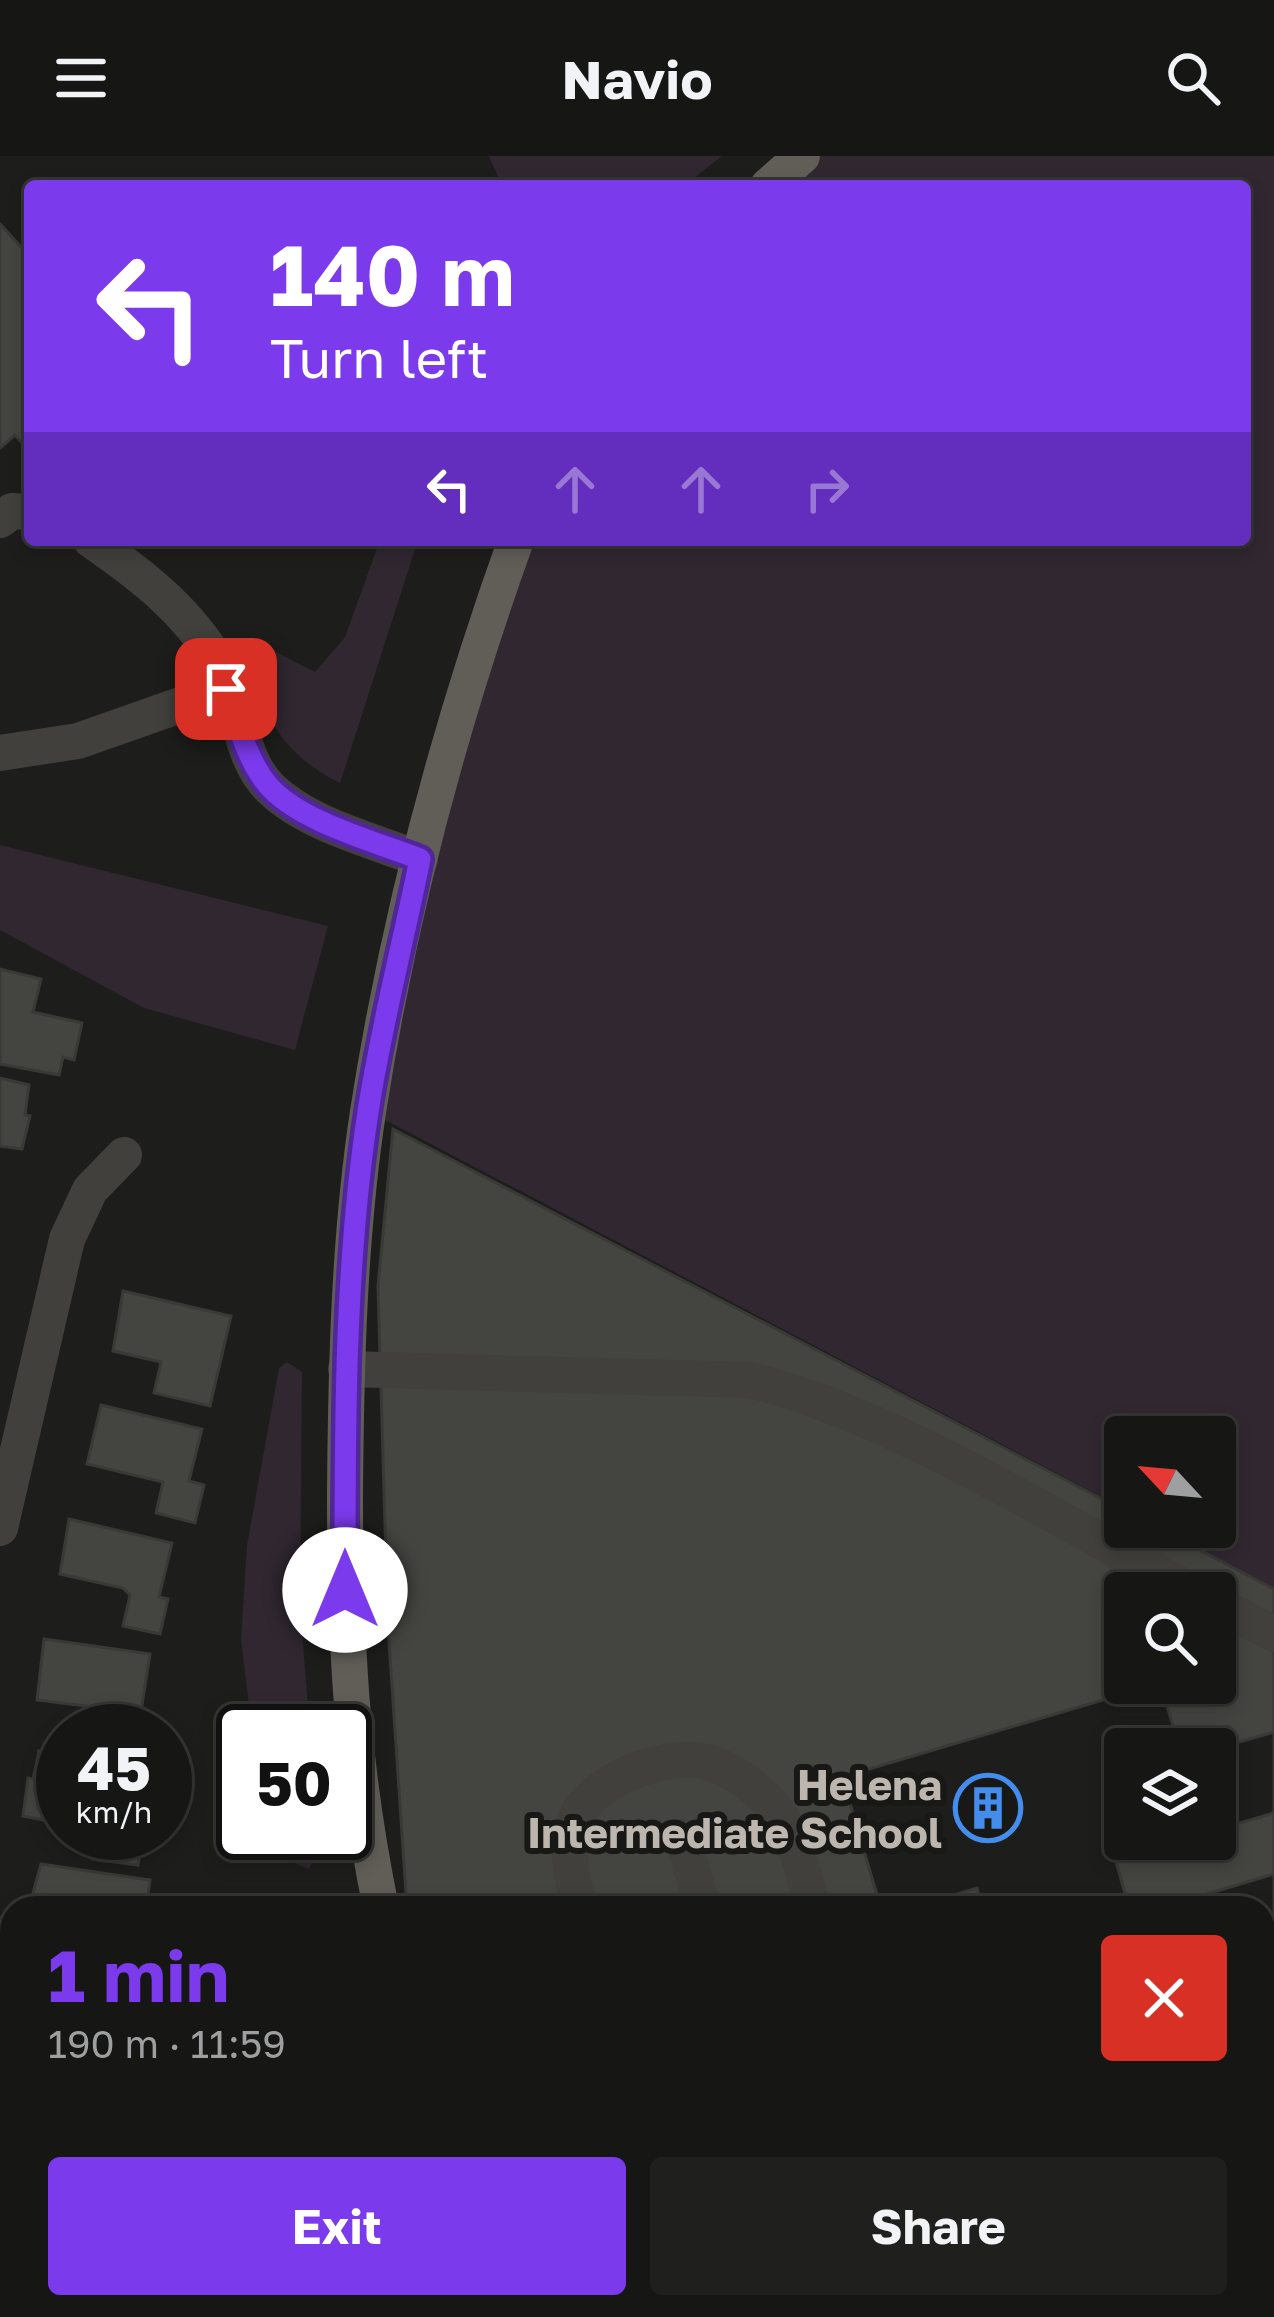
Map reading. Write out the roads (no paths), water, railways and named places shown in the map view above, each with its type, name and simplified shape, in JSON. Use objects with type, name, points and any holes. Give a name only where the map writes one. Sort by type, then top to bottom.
[{"type":"main road","points":[[776,180],[802,156]]},
{"type":"main road","points":[[380,1896],[352,1751],[345,1634],[346,1369],[368,1111],[420,859],[453,731],[514,546]]},
{"type":"street","points":[[100,546],[157,586],[219,663],[250,754],[269,787],[324,822],[420,859]]},
{"type":"street","points":[[0,753],[78,741],[226,689]]},
{"type":"street","points":[[0,1528],[68,1239],[90,1190],[124,1156]]},
{"type":"street","points":[[346,1369],[750,1380],[796,1391],[924,1450],[1156,1572]]},
{"type":"street","points":[[1236,1614],[1274,1634]]},
{"type":"street","points":[[577,1896],[570,1863],[573,1824],[584,1804],[648,1767],[683,1760],[710,1762],[742,1779],[774,1807],[791,1836],[809,1896]]},
{"type":"street","points":[[682,1837],[699,1896]]},
{"type":"place","name":"Helena Intermediate School","points":[[988,1808]]}]
